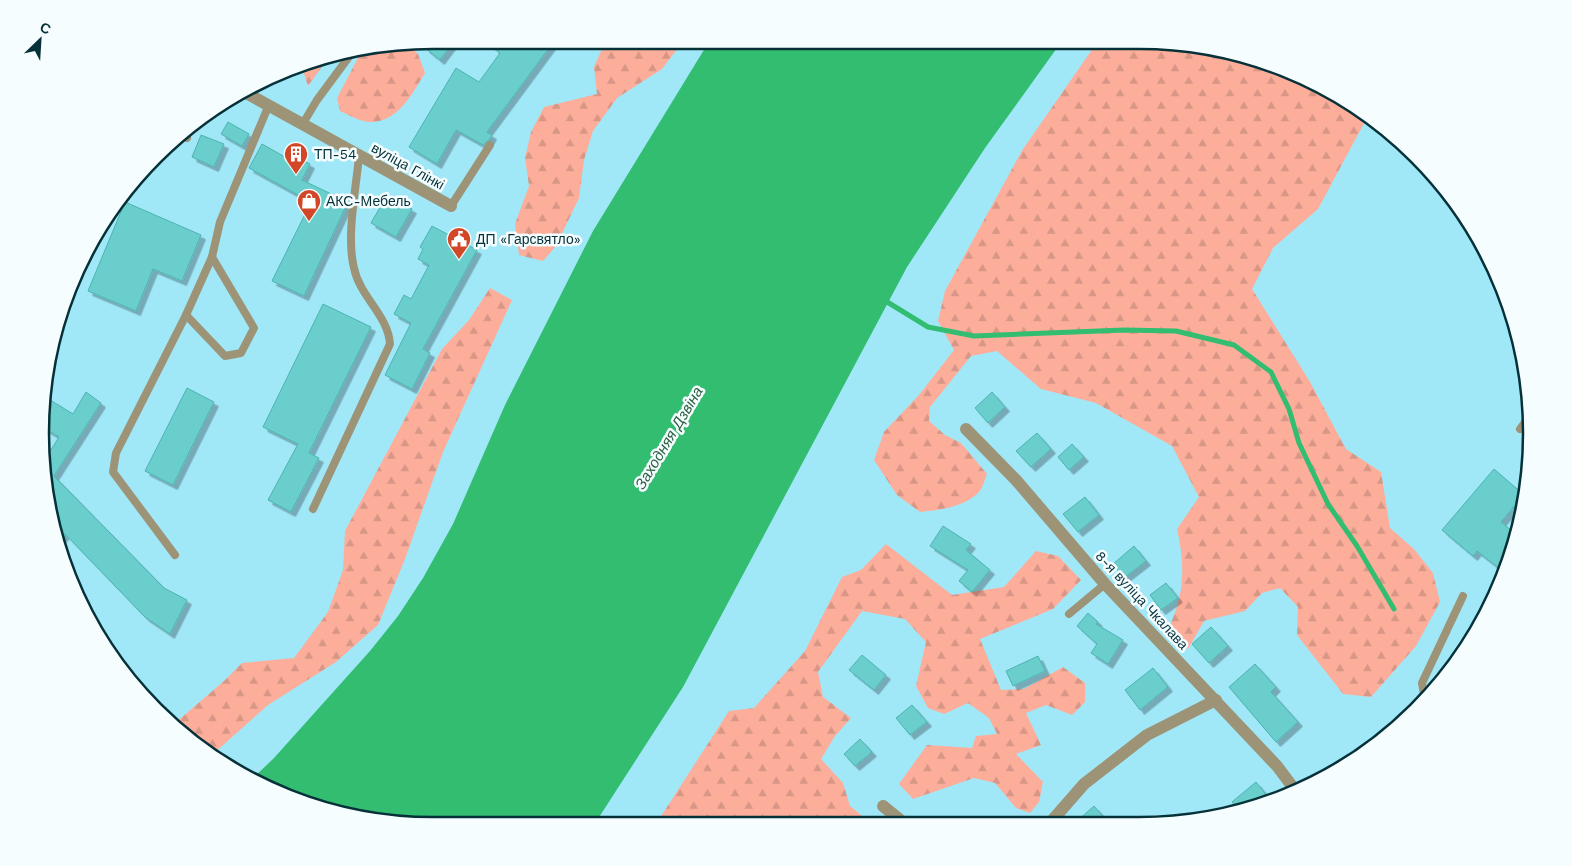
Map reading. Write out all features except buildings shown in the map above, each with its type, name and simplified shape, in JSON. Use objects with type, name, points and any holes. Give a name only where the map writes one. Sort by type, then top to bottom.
[{"type":"street","name":"вуліца Глінкі","points":[[250,95],[451,206]]},
{"type":"street","name":"8-я вуліца Чкалава","points":[[966,429],[1016,480],[1105,584],[1216,700],[1277,766],[1292,786]]},
{"type":"street","points":[[1055,817],[1084,784],[1147,735],[1216,700]]},
{"type":"street","points":[[883,806],[896,817]]},
{"type":"lane","points":[[302,125],[317,100],[348,59]]},
{"type":"lane","points":[[175,555],[113,472],[116,453],[186,315],[212,257],[220,222],[268,107]]},
{"type":"lane","points":[[451,206],[490,145]]},
{"type":"lane","points":[[313,509],[390,344],[389,330],[363,293],[353,268],[352,237],[359,156]]},
{"type":"lane","points":[[186,315],[225,356],[241,353],[254,328],[212,257]]},
{"type":"lane","points":[[1520,429],[1523,425]]},
{"type":"lane","points":[[1069,614],[1105,584]]},
{"type":"lane","points":[[1423,691],[1422,683],[1463,596]]},
{"type":"green space","points":[[602,49],[677,49],[662,69],[617,98],[593,131],[584,160],[579,198],[556,246],[543,261],[519,255],[515,224],[529,186],[525,158],[531,132],[544,107],[597,94],[594,67]]},
{"type":"green space","points":[[1092,49],[1189,52],[1238,62],[1263,69],[1309,88],[1365,122],[1318,209],[1273,248],[1252,289],[1310,382],[1346,449],[1381,472],[1390,528],[1414,549],[1433,573],[1440,602],[1416,646],[1371,697],[1343,694],[1297,635],[1298,607],[1280,588],[1262,593],[1245,611],[1204,621],[1188,649],[1176,644],[1169,627],[1178,603],[1182,579],[1180,542],[1177,529],[1199,497],[1172,446],[1096,403],[1041,389],[997,351],[971,356],[930,407],[929,421],[945,435],[961,443],[987,474],[979,492],[967,501],[959,504],[943,509],[920,512],[897,495],[874,460],[884,432],[919,395],[954,350],[938,321],[945,291],[1023,149]]},
{"type":"green space","points":[[414,50],[418,54],[425,73],[403,106],[388,118],[369,122],[358,119],[340,111],[337,98],[359,56]]},
{"type":"green space","points":[[323,65],[308,86],[305,71]]},
{"type":"green space","points":[[490,288],[512,300],[443,452],[405,559],[378,625],[336,662],[268,705],[217,750],[178,720],[242,663],[294,658],[328,612],[343,570],[345,531],[442,349],[469,320]]},
{"type":"green space","points":[[886,544],[952,595],[1004,587],[1036,551],[1058,556],[1081,580],[1053,609],[980,639],[1001,690],[1024,689],[1063,667],[1085,683],[1085,702],[1072,715],[1046,705],[1026,713],[1041,745],[1016,754],[1043,782],[1039,802],[1030,813],[1016,808],[995,783],[974,778],[913,799],[899,784],[927,745],[972,748],[976,736],[997,734],[989,718],[968,703],[944,714],[928,708],[916,686],[926,642],[905,619],[862,611],[818,672],[823,697],[851,718],[835,736],[821,759],[843,783],[850,806],[863,817],[661,817],[729,711],[754,708],[805,651],[842,577],[861,570]]},
{"type":"water","name":"Заходняя Дзвіна","points":[[704,49],[1056,49],[985,148],[907,267],[683,687],[599,817],[433,817],[383,814],[358,810],[309,797],[257,775],[274,758],[370,651],[398,616],[423,578],[453,524],[505,405],[593,231]]},
{"type":"waterway","points":[[884,300],[928,327],[974,336],[1124,330],[1176,331],[1234,345],[1271,372],[1289,409],[1299,443],[1328,504],[1357,546],[1394,609]]},
{"type":"place","name":"ТП-54","points":[[296,175]]},
{"type":"place","name":"АКС-Мебель","points":[[309,222]]},
{"type":"place","name":"ДП «Гарсвятло»","points":[[459,260]]}]
